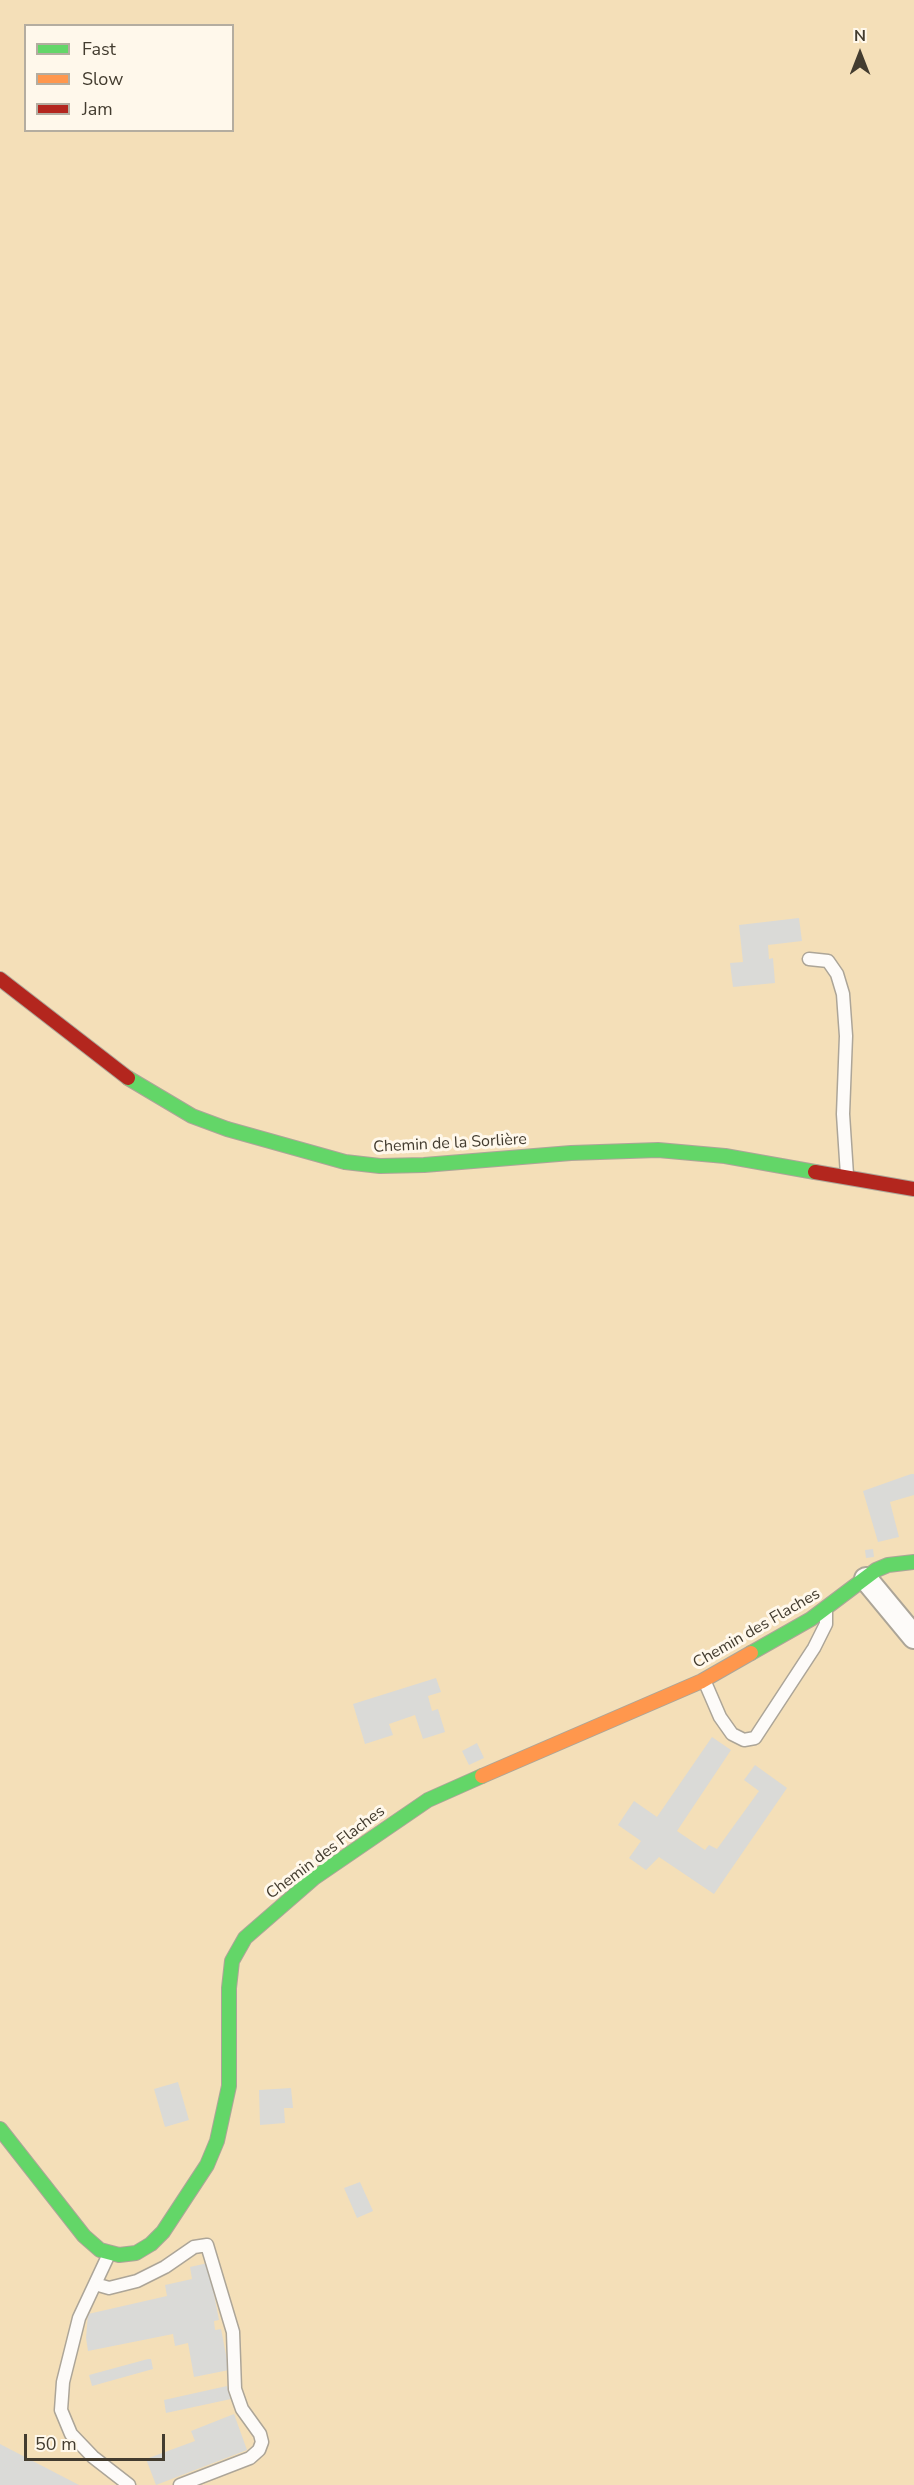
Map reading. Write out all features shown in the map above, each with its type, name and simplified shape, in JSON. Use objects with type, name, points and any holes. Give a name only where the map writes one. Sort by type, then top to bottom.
[{"type":"street","name":"Chemin de la Sorlière","points":[[0,980],[125,1076],[184,1111],[227,1129],[345,1162],[380,1166],[424,1165],[571,1153],[658,1150],[725,1156],[914,1189]]},
{"type":"street","name":"Chemin des Flaches","points":[[110,2253],[119,2255],[136,2253],[151,2244],[163,2232],[207,2165],[219,2132],[229,2086],[232,1961],[245,1938],[314,1878],[428,1800],[704,1680],[777,1640],[888,1565],[914,1562]]},
{"type":"street","points":[[866,1578],[914,1637]]},
{"type":"street","points":[[0,2129],[84,2236],[100,2250],[110,2253]]},
{"type":"lane","points":[[809,959],[828,961],[837,974],[843,994],[846,1036],[843,1114],[847,1176]]},
{"type":"lane","points":[[704,1680],[720,1717],[732,1734],[744,1740],[756,1738],[814,1648],[826,1624],[824,1610]]},
{"type":"lane","points":[[95,2283],[109,2288],[137,2281],[165,2267],[194,2247],[207,2245],[233,2332],[234,2389],[242,2409],[260,2434],[262,2442],[259,2450],[249,2458],[180,2485]]},
{"type":"lane","points":[[110,2253],[72,2340],[63,2382],[61,2410],[71,2434],[93,2457],[129,2485]]},
{"type":"shaded area","points":[[0,0],[914,0],[914,2485],[0,2485]]},
{"type":"building","points":[[799,918],[802,941],[768,945],[769,959],[773,958],[775,983],[733,987],[730,963],[743,962],[739,925]]},
{"type":"building","points":[[914,1474],[914,1495],[890,1502],[899,1537],[878,1542],[863,1491]]},
{"type":"building","points":[[873,1549],[874,1557],[866,1558],[865,1550]]},
{"type":"building","points":[[436,1678],[441,1692],[428,1696],[432,1711],[438,1709],[445,1732],[423,1739],[415,1715],[389,1724],[393,1735],[365,1744],[353,1704]]},
{"type":"building","points":[[712,1737],[731,1750],[677,1831],[705,1850],[709,1845],[717,1849],[759,1791],[744,1780],[755,1765],[787,1788],[714,1894],[659,1857],[646,1870],[629,1858],[641,1841],[618,1825],[634,1801],[657,1817]]},
{"type":"building","points":[[477,1743],[484,1758],[469,1765],[462,1751]]},
{"type":"building","points":[[178,2082],[189,2120],[165,2127],[154,2089]]},
{"type":"building","points":[[291,2088],[293,2108],[284,2108],[285,2123],[260,2125],[259,2090]]},
{"type":"building","points":[[360,2182],[373,2211],[357,2218],[344,2188]]},
{"type":"building","points":[[208,2263],[219,2320],[214,2321],[215,2330],[221,2329],[229,2370],[194,2377],[188,2343],[175,2346],[173,2334],[88,2351],[86,2338],[88,2314],[167,2296],[165,2285],[192,2279],[190,2267]]},
{"type":"building","points":[[151,2359],[153,2369],[92,2386],[89,2375]]},
{"type":"building","points":[[227,2386],[231,2399],[166,2413],[164,2400]]},
{"type":"building","points":[[234,2414],[247,2450],[156,2485],[146,2459],[195,2441],[191,2431]]},
{"type":"building","points":[[0,2444],[79,2485],[0,2485]]},
{"type":"traffic: fast","points":[[128,1078],[192,1116],[227,1129],[345,1162],[380,1166],[424,1165],[571,1153],[658,1150],[725,1156],[815,1172]]},
{"type":"traffic: fast","points":[[751,1653],[811,1619],[876,1570],[888,1565],[914,1562]]},
{"type":"traffic: fast","points":[[0,2129],[84,2236],[100,2250],[119,2255],[136,2253],[151,2244],[163,2232],[207,2165],[217,2141],[229,2086],[229,1988],[232,1961],[245,1938],[314,1878],[428,1800],[482,1776]]},
{"type":"traffic: slow","points":[[482,1776],[702,1681],[751,1653]]},
{"type":"traffic: jam","points":[[0,979],[128,1078]]},
{"type":"traffic: jam","points":[[815,1172],[914,1189]]}]
